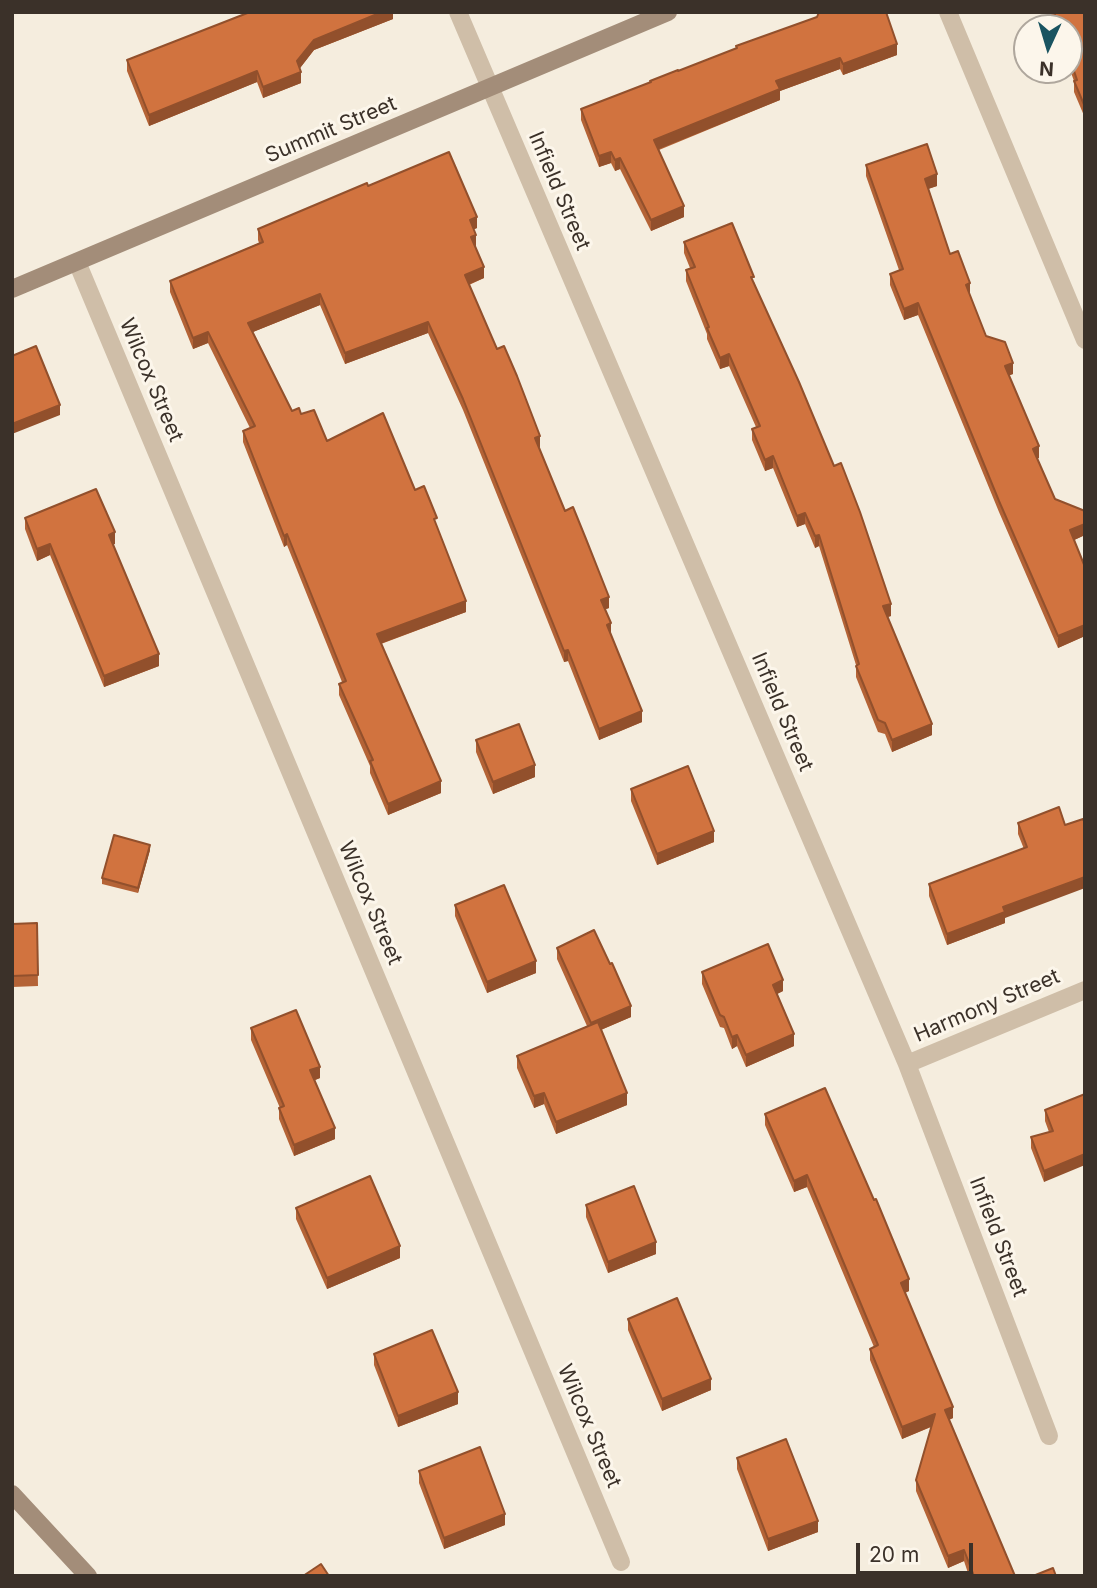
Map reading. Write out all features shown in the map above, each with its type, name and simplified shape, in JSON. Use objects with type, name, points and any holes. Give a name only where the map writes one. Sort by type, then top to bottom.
[{"type":"main road","name":"Summit Street","points":[[12,289],[668,12]]},
{"type":"main road","points":[[12,1494],[88,1576]]},
{"type":"street","name":"Infield Street","points":[[458,12],[908,1064],[1049,1436]]},
{"type":"street","points":[[948,12],[1085,340]]},
{"type":"street","name":"Wilcox Street","points":[[77,262],[621,1562]]},
{"type":"street","name":"Harmony Street","points":[[908,1064],[1085,990]]},
{"type":"building","points":[[250,12],[382,12],[314,40],[297,61],[301,72],[263,87],[257,71],[149,115],[127,60]]},
{"type":"building","points":[[819,12],[886,12],[897,44],[843,64],[840,58],[776,81],[780,89],[654,140],[684,206],[651,220],[620,158],[615,160],[611,152],[599,156],[581,109],[737,48],[736,46],[817,17]]},
{"type":"building","points":[[1085,12],[1085,107],[1075,84],[1083,84],[1083,14],[1055,14]]},
{"type":"building","points":[[927,144],[937,174],[925,179],[950,254],[958,251],[970,283],[966,285],[986,336],[1005,342],[1013,363],[1005,366],[1039,446],[1033,449],[1055,499],[1085,511],[1085,524],[1070,530],[1085,567],[1085,625],[1058,636],[918,303],[904,309],[890,274],[903,269],[866,165]]},
{"type":"building","points":[[449,152],[477,217],[470,220],[476,235],[471,237],[484,267],[465,275],[497,349],[504,346],[517,376],[540,436],[535,438],[565,511],[573,507],[586,539],[609,597],[601,600],[611,623],[607,625],[642,711],[599,729],[568,650],[564,651],[463,399],[428,322],[345,353],[320,294],[248,323],[292,411],[299,408],[301,414],[314,410],[327,441],[383,413],[415,490],[424,486],[466,601],[377,634],[441,781],[388,804],[370,761],[373,760],[339,684],[346,681],[243,431],[255,426],[208,332],[193,338],[170,281],[263,242],[258,229]]},
{"type":"building","points":[[732,223],[754,277],[751,277],[834,466],[841,463],[891,604],[883,606],[932,724],[892,740],[885,723],[878,720],[856,666],[859,664],[819,535],[815,536],[805,513],[797,516],[773,456],[765,460],[752,429],[760,426],[729,354],[720,358],[686,270],[695,267],[684,242]]},
{"type":"building","points":[[36,346],[60,405],[12,424],[12,356]]},
{"type":"building","points":[[96,489],[115,532],[109,535],[159,654],[104,676],[50,544],[37,549],[25,518]]},
{"type":"building","points":[[519,724],[535,765],[493,782],[476,740]]},
{"type":"building","points":[[688,766],[714,831],[657,854],[631,789]]},
{"type":"building","points":[[1059,807],[1065,825],[1083,819],[1085,823],[1085,877],[1003,907],[1005,912],[947,934],[929,884],[1027,847],[1018,823]]},
{"type":"building","points":[[114,835],[150,845],[138,888],[102,878]]},
{"type":"building","points":[[504,885],[536,961],[487,982],[455,905]]},
{"type":"building","points":[[37,923],[38,975],[12,976],[12,924]]},
{"type":"building","points":[[594,930],[631,1006],[591,1023],[557,948]]},
{"type":"building","points":[[768,944],[783,980],[773,985],[794,1034],[746,1055],[737,1035],[732,1037],[724,1017],[720,1015],[702,972]]},
{"type":"building","points":[[296,1010],[320,1067],[310,1070],[335,1128],[294,1145],[279,1108],[284,1106],[251,1028]]},
{"type":"building","points":[[598,1022],[627,1093],[556,1122],[544,1093],[534,1096],[517,1056]]},
{"type":"building","points":[[825,1088],[909,1279],[901,1283],[953,1407],[945,1410],[1015,1576],[974,1576],[964,1550],[948,1556],[916,1480],[935,1414],[902,1427],[870,1349],[878,1345],[807,1175],[794,1181],[765,1114]]},
{"type":"building","points":[[1085,1094],[1085,1154],[1044,1171],[1031,1137],[1053,1131],[1045,1110]]},
{"type":"building","points":[[370,1176],[400,1246],[327,1278],[296,1208]]},
{"type":"building","points":[[634,1186],[656,1242],[608,1262],[586,1205]]},
{"type":"building","points":[[677,1298],[711,1379],[662,1399],[628,1319]]},
{"type":"building","points":[[432,1330],[458,1392],[398,1416],[374,1354]]},
{"type":"building","points":[[786,1439],[818,1521],[768,1539],[737,1458]]},
{"type":"building","points":[[480,1447],[505,1514],[444,1538],[419,1471]]},
{"type":"building","points":[[321,1564],[329,1576],[303,1576]]},
{"type":"building","points":[[1053,1568],[1056,1576],[1033,1576]]}]
